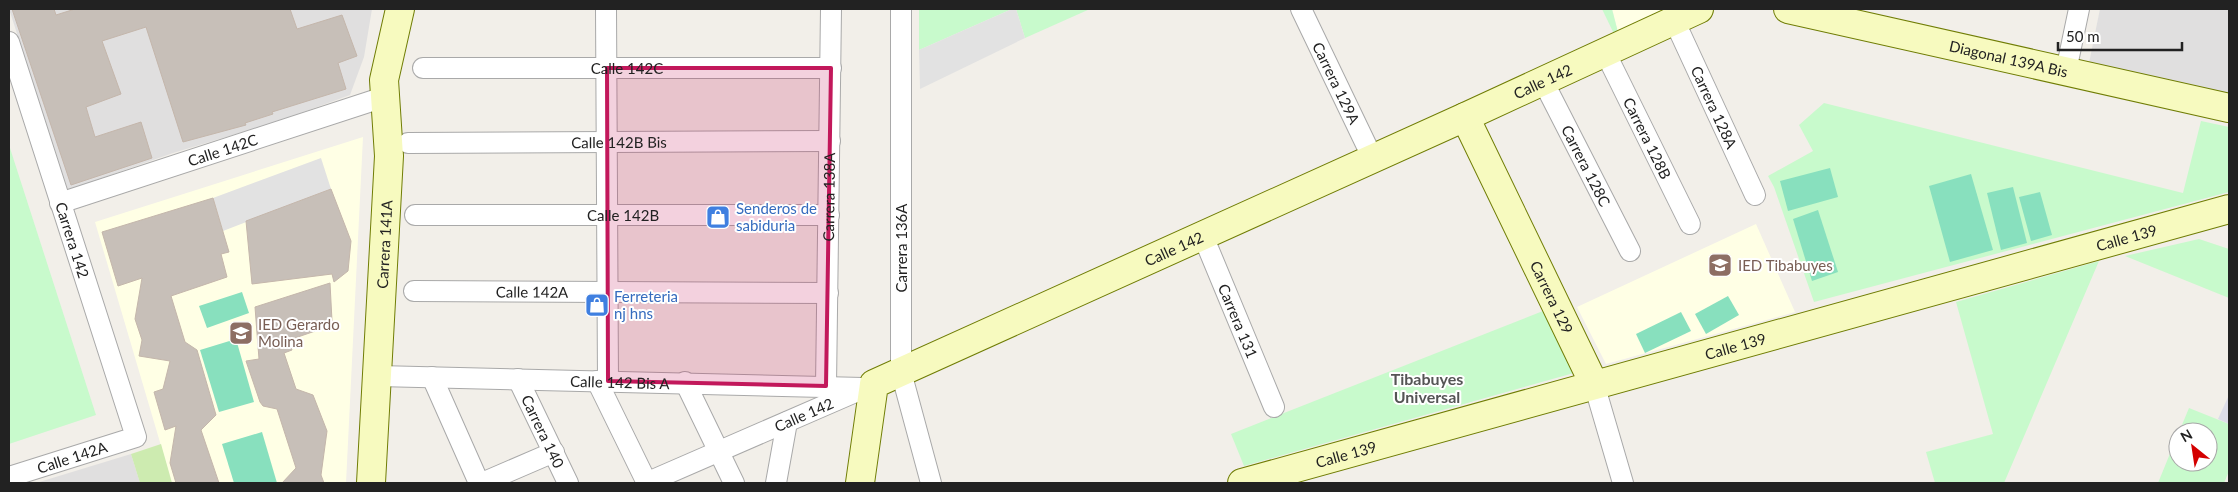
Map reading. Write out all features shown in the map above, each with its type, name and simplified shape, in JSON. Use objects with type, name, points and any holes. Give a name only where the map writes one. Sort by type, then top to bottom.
[{"type":"street","name":"Carrera 141A","points":[[371,483],[389,156],[384,97],[387,62],[400,9]]},
{"type":"street","points":[[606,9],[609,292],[602,381],[647,483]]},
{"type":"street","name":"Carrera 138A","points":[[826,386],[832,9]]},
{"type":"street","name":"Carrera 136A","points":[[900,9],[901,372],[931,483]]},
{"type":"street","name":"Carrera 129A","points":[[1301,9],[1373,159]]},
{"type":"street","name":"Calle 142","points":[[647,483],[901,372],[1203,236],[1699,9]]},
{"type":"street","name":"Diagonal 139A Bis","points":[[1788,9],[2229,108]]},
{"type":"street","points":[[2066,71],[2079,9]]},
{"type":"street","name":"Carrera 128A","points":[[1674,20],[1755,195]]},
{"type":"street","name":"Carrera 142","points":[[9,42],[136,437]]},
{"type":"street","name":"Carrera 128B","points":[[1604,52],[1690,224]]},
{"type":"street","name":"Calle 142C","points":[[423,68],[831,68]]},
{"type":"street","name":"Carrera 128C","points":[[1543,81],[1630,251]]},
{"type":"street","name":"Calle 142C","points":[[60,203],[384,97]]},
{"type":"street","name":"Carrera 129","points":[[1465,117],[1594,384],[1623,483]]},
{"type":"street","name":"Calle 142B Bis","points":[[408,143],[830,140]]},
{"type":"street","name":"Calle 139","points":[[1242,483],[2229,209]]},
{"type":"street","name":"Calle 142B","points":[[415,215],[829,214]]},
{"type":"street","name":"Carrera 131","points":[[1203,236],[1274,408]]},
{"type":"street","name":"Calle 142A","points":[[414,291],[828,293]]},
{"type":"street","name":"Calle 142 Bis A","points":[[378,376],[869,386]]},
{"type":"street","points":[[432,377],[481,483],[554,452]]},
{"type":"street","name":"Carrera 140","points":[[518,379],[568,483]]},
{"type":"street","points":[[686,382],[734,483]]},
{"type":"street","points":[[860,483],[869,386]]},
{"type":"street","points":[[776,483],[787,422]]},
{"type":"street","name":"Calle 142A","points":[[9,477],[136,437]]},
{"type":"highlighted area","points":[[607,68],[831,68],[826,386],[608,381]]},
{"type":"shaded area","points":[[9,9],[372,9],[364,57],[350,95],[279,121],[173,153],[68,190]]},
{"type":"shaded area","points":[[1012,9],[1016,9],[1025,38],[920,89],[919,50]]},
{"type":"shaded area","points":[[1612,9],[1678,9],[1619,36]]},
{"type":"shaded area","points":[[2100,9],[2229,9],[2229,101],[2088,68]]},
{"type":"shaded area","name":"IED Gerardo Molina","points":[[363,137],[346,483],[172,483],[95,222]]},
{"type":"shaded area","points":[[321,158],[331,189],[223,231],[213,198]]},
{"type":"shaded area","name":"IED Tibabuyes","points":[[1756,224],[1795,312],[1606,364],[1577,307]]},
{"type":"shaded area","points":[[2229,395],[2229,424],[2218,419]]},
{"type":"shaded area","points":[[131,454],[140,483],[36,483]]},
{"type":"green space","points":[[919,9],[1012,9],[919,50]]},
{"type":"green space","points":[[1016,9],[1090,9],[1025,38]]},
{"type":"green space","points":[[1602,9],[1612,9],[1619,36],[1616,38]]},
{"type":"green space","points":[[1824,103],[2183,193],[2201,121],[2229,127],[2229,192],[1814,302],[1774,187],[1768,176],[1813,151],[1799,125]]},
{"type":"green space","points":[[9,145],[96,415],[9,444]]},
{"type":"green space","points":[[1830,168],[1838,197],[1788,211],[1780,181]]},
{"type":"green space","points":[[1971,174],[1993,250],[1950,262],[1929,186]]},
{"type":"green space","points":[[2013,187],[2027,243],[2001,250],[1987,193]]},
{"type":"green space","points":[[2040,192],[2052,235],[2031,241],[2019,197]]},
{"type":"green space","points":[[1818,210],[1838,272],[1812,281],[1793,219]]},
{"type":"green space","points":[[2199,239],[2229,249],[2229,298],[2125,256]]},
{"type":"green space","points":[[2099,261],[2004,483],[1935,483],[1926,452],[1993,434],[1956,302]]},
{"type":"green space","points":[[242,292],[249,313],[207,328],[199,306]]},
{"type":"green space","points":[[1728,296],[1739,315],[1706,334],[1695,314]]},
{"type":"green space","points":[[1548,309],[1581,371],[1244,466],[1231,434]]},
{"type":"green space","points":[[1681,312],[1691,331],[1645,353],[1636,334]]},
{"type":"green space","points":[[236,339],[254,402],[219,412],[200,350]]},
{"type":"green space","points":[[2189,408],[2229,424],[2229,471],[2224,483],[2158,483],[2168,458],[2168,472],[2218,472],[2218,422],[2183,422]]},
{"type":"green space","points":[[262,432],[277,483],[234,483],[222,444]]},
{"type":"green space","points":[[161,444],[172,483],[140,483],[131,454]]},
{"type":"building","points":[[12,9],[54,9],[56,15],[75,9],[290,9],[297,29],[342,15],[357,56],[338,63],[346,89],[272,112],[273,114],[245,123],[246,125],[183,142],[146,27],[102,41],[121,94],[86,107],[95,137],[141,122],[152,158],[71,185]]},
{"type":"building","points":[[331,189],[351,241],[348,271],[334,282],[332,274],[252,284],[246,221]]},
{"type":"building","points":[[213,198],[229,252],[221,254],[227,277],[171,296],[185,342],[197,350],[216,415],[201,430],[219,483],[176,483],[170,463],[176,426],[165,430],[154,392],[163,389],[170,361],[139,356],[142,340],[135,319],[142,278],[118,286],[102,232]]},
{"type":"building","points":[[330,283],[332,321],[327,327],[289,340],[292,350],[284,353],[296,389],[313,395],[327,431],[321,475],[324,483],[282,483],[296,468],[277,409],[263,406],[260,402],[246,361],[259,359],[255,307]]},
{"type":"place","name":"Senderos de sabiduria","points":[[718,217]]},
{"type":"place","name":"IED Tibabuyes","points":[[1720,265]]},
{"type":"place","name":"Ferreteria nj hns","points":[[597,305]]},
{"type":"place","name":"IED Gerardo Molina","points":[[241,333]]},
{"type":"district","name":"Tibabuyes Universal","points":[[1427,387]]}]
